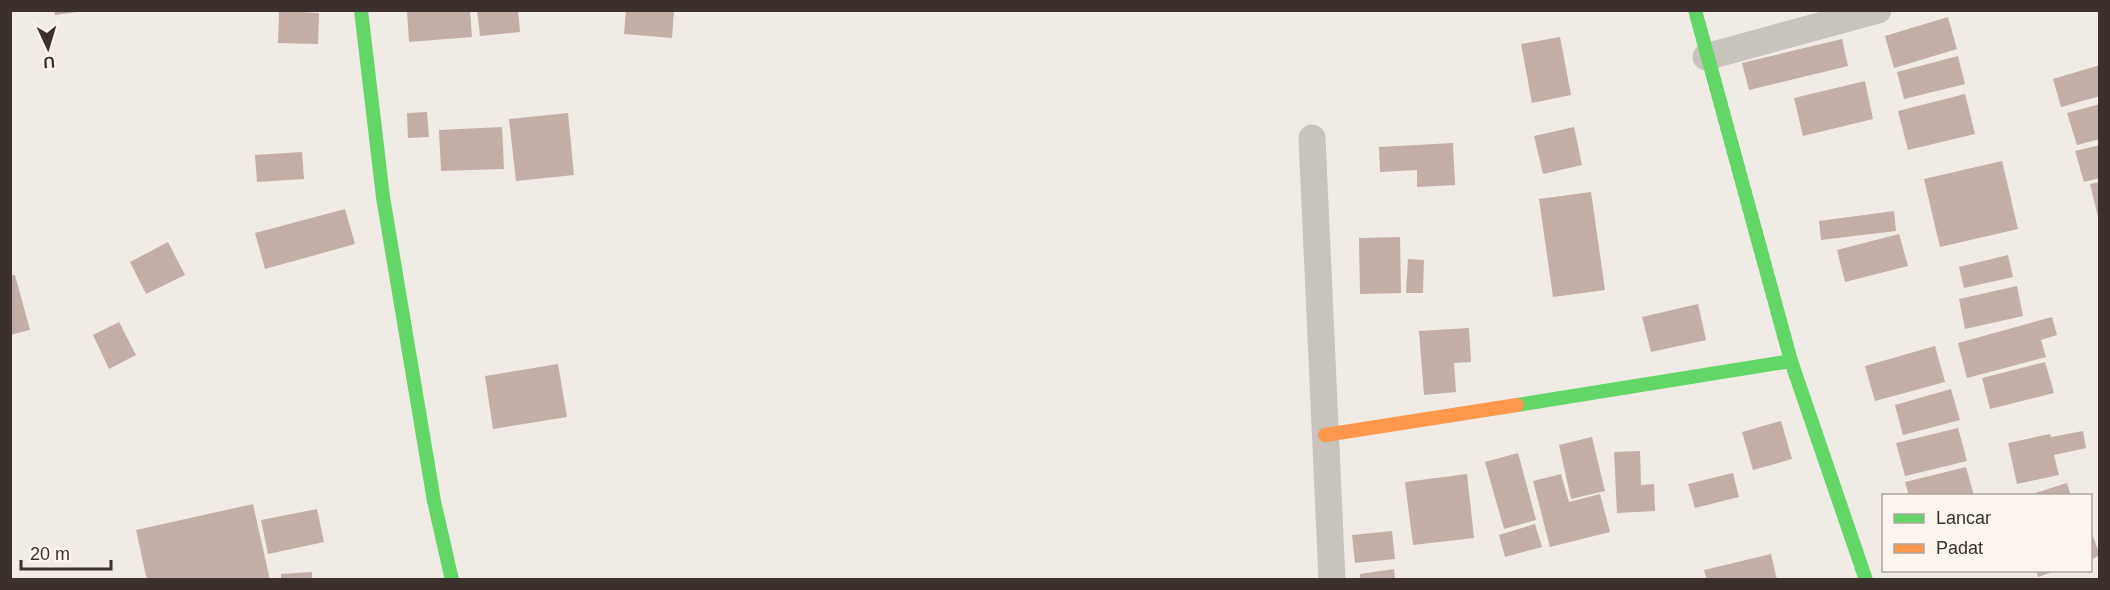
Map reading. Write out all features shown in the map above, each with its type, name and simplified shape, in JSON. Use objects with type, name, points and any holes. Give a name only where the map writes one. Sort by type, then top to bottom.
[{"type":"street","points":[[361,10],[384,209],[434,501],[452,579]]},
{"type":"street","points":[[1695,10],[1791,361],[1866,579]]},
{"type":"street","points":[[1706,57],[1878,10]]},
{"type":"street","points":[[1312,138],[1332,579]]},
{"type":"street","points":[[1325,435],[1791,361]]},
{"type":"building","points":[[54,10],[77,10],[77,12],[55,15]]},
{"type":"building","points":[[407,10],[470,10],[472,37],[409,42]]},
{"type":"building","points":[[477,10],[518,10],[520,32],[480,36]]},
{"type":"building","points":[[626,10],[674,10],[672,38],[624,34]]},
{"type":"building","points":[[279,11],[319,13],[318,44],[278,43]]},
{"type":"building","points":[[1948,17],[1957,49],[1894,68],[1885,36]]},
{"type":"building","points":[[1560,37],[1571,95],[1532,103],[1521,44]]},
{"type":"building","points":[[1842,39],[1848,66],[1749,90],[1742,63]]},
{"type":"building","points":[[1958,56],[1965,84],[1904,99],[1897,72]]},
{"type":"building","points":[[2100,65],[2100,96],[2061,107],[2053,79]]},
{"type":"building","points":[[1865,81],[1873,119],[1803,136],[1794,98]]},
{"type":"building","points":[[1965,94],[1975,134],[1908,150],[1898,111]]},
{"type":"building","points":[[2100,104],[2100,139],[2077,145],[2067,113]]},
{"type":"building","points":[[427,112],[429,137],[408,138],[407,113]]},
{"type":"building","points":[[568,113],[574,175],[516,181],[509,119]]},
{"type":"building","points":[[502,127],[504,169],[441,171],[439,130]]},
{"type":"building","points":[[1574,127],[1582,165],[1543,174],[1534,136]]},
{"type":"building","points":[[1453,143],[1455,185],[1417,187],[1417,170],[1380,172],[1379,147]]},
{"type":"building","points":[[2100,145],[2100,178],[2084,182],[2075,151]]},
{"type":"building","points":[[302,152],[304,179],[257,182],[255,155]]},
{"type":"building","points":[[2002,161],[2018,229],[1940,247],[1924,179]]},
{"type":"building","points":[[2100,182],[2100,221],[2099,221],[2090,184]]},
{"type":"building","points":[[1591,192],[1605,290],[1553,297],[1539,199]]},
{"type":"building","points":[[345,209],[355,244],[265,269],[255,233]]},
{"type":"building","points":[[1894,211],[1896,231],[1821,240],[1819,221]]},
{"type":"building","points":[[1899,234],[1908,266],[1845,282],[1837,250]]},
{"type":"building","points":[[1400,237],[1401,293],[1360,294],[1359,238]]},
{"type":"building","points":[[168,242],[185,275],[146,294],[130,262]]},
{"type":"building","points":[[2008,255],[2013,277],[1964,288],[1959,267]]},
{"type":"building","points":[[1408,259],[1424,260],[1423,293],[1406,293]]},
{"type":"building","points":[[15,275],[30,330],[10,335],[10,276]]},
{"type":"building","points":[[2017,286],[2023,316],[1965,329],[1959,299]]},
{"type":"building","points":[[1698,304],[1706,340],[1651,352],[1642,317]]},
{"type":"building","points":[[2052,317],[2057,335],[2041,340],[2046,357],[1967,378],[1958,343]]},
{"type":"building","points":[[119,322],[136,355],[109,369],[93,335]]},
{"type":"building","points":[[1469,328],[1471,362],[1454,363],[1456,392],[1424,395],[1419,331]]},
{"type":"building","points":[[1935,346],[1945,382],[1875,401],[1865,366]]},
{"type":"building","points":[[2045,362],[2054,393],[1990,409],[1982,378]]},
{"type":"building","points":[[558,364],[567,417],[493,429],[485,376]]},
{"type":"building","points":[[1951,389],[1960,420],[1903,435],[1895,405]]},
{"type":"building","points":[[1781,421],[1792,459],[1753,470],[1742,432]]},
{"type":"building","points":[[1958,428],[1967,461],[1905,476],[1896,443]]},
{"type":"building","points":[[2083,431],[2086,448],[2054,455],[2059,475],[2017,484],[2008,443],[2050,434],[2051,437]]},
{"type":"building","points":[[1592,437],[1605,491],[1571,499],[1559,445]]},
{"type":"building","points":[[1640,451],[1641,485],[1654,484],[1655,511],[1617,513],[1614,452]]},
{"type":"building","points":[[1518,453],[1536,520],[1504,529],[1485,462]]},
{"type":"building","points":[[1966,467],[1973,494],[1908,494],[1905,482]]},
{"type":"building","points":[[1733,473],[1739,497],[1695,508],[1688,484]]},
{"type":"building","points":[[1467,474],[1474,538],[1413,545],[1405,482]]},
{"type":"building","points":[[1561,474],[1569,502],[1600,494],[1610,532],[1550,547],[1533,481]]},
{"type":"building","points":[[2067,483],[2070,494],[2032,494]]},
{"type":"building","points":[[253,504],[270,580],[147,580],[136,530]]},
{"type":"building","points":[[317,509],[324,542],[268,554],[261,520]]},
{"type":"building","points":[[1535,524],[1542,547],[1505,557],[1499,535]]},
{"type":"building","points":[[1392,531],[1395,559],[1355,563],[1352,535]]},
{"type":"building","points":[[2092,534],[2100,555],[2092,559]]},
{"type":"building","points":[[1771,554],[1777,580],[1707,580],[1704,570]]},
{"type":"building","points":[[1394,569],[1395,580],[1360,580],[1360,574]]},
{"type":"building","points":[[312,572],[312,580],[281,580],[281,574]]},
{"type":"building","points":[[2037,572],[2052,572],[2038,577]]},
{"type":"traffic: fast","points":[[361,10],[383,197],[434,501],[452,580]]},
{"type":"traffic: fast","points":[[1695,10],[1791,361],[1866,580]]},
{"type":"traffic: fast","points":[[1517,405],[1791,361]]},
{"type":"traffic: slow","points":[[1325,435],[1517,405]]}]
